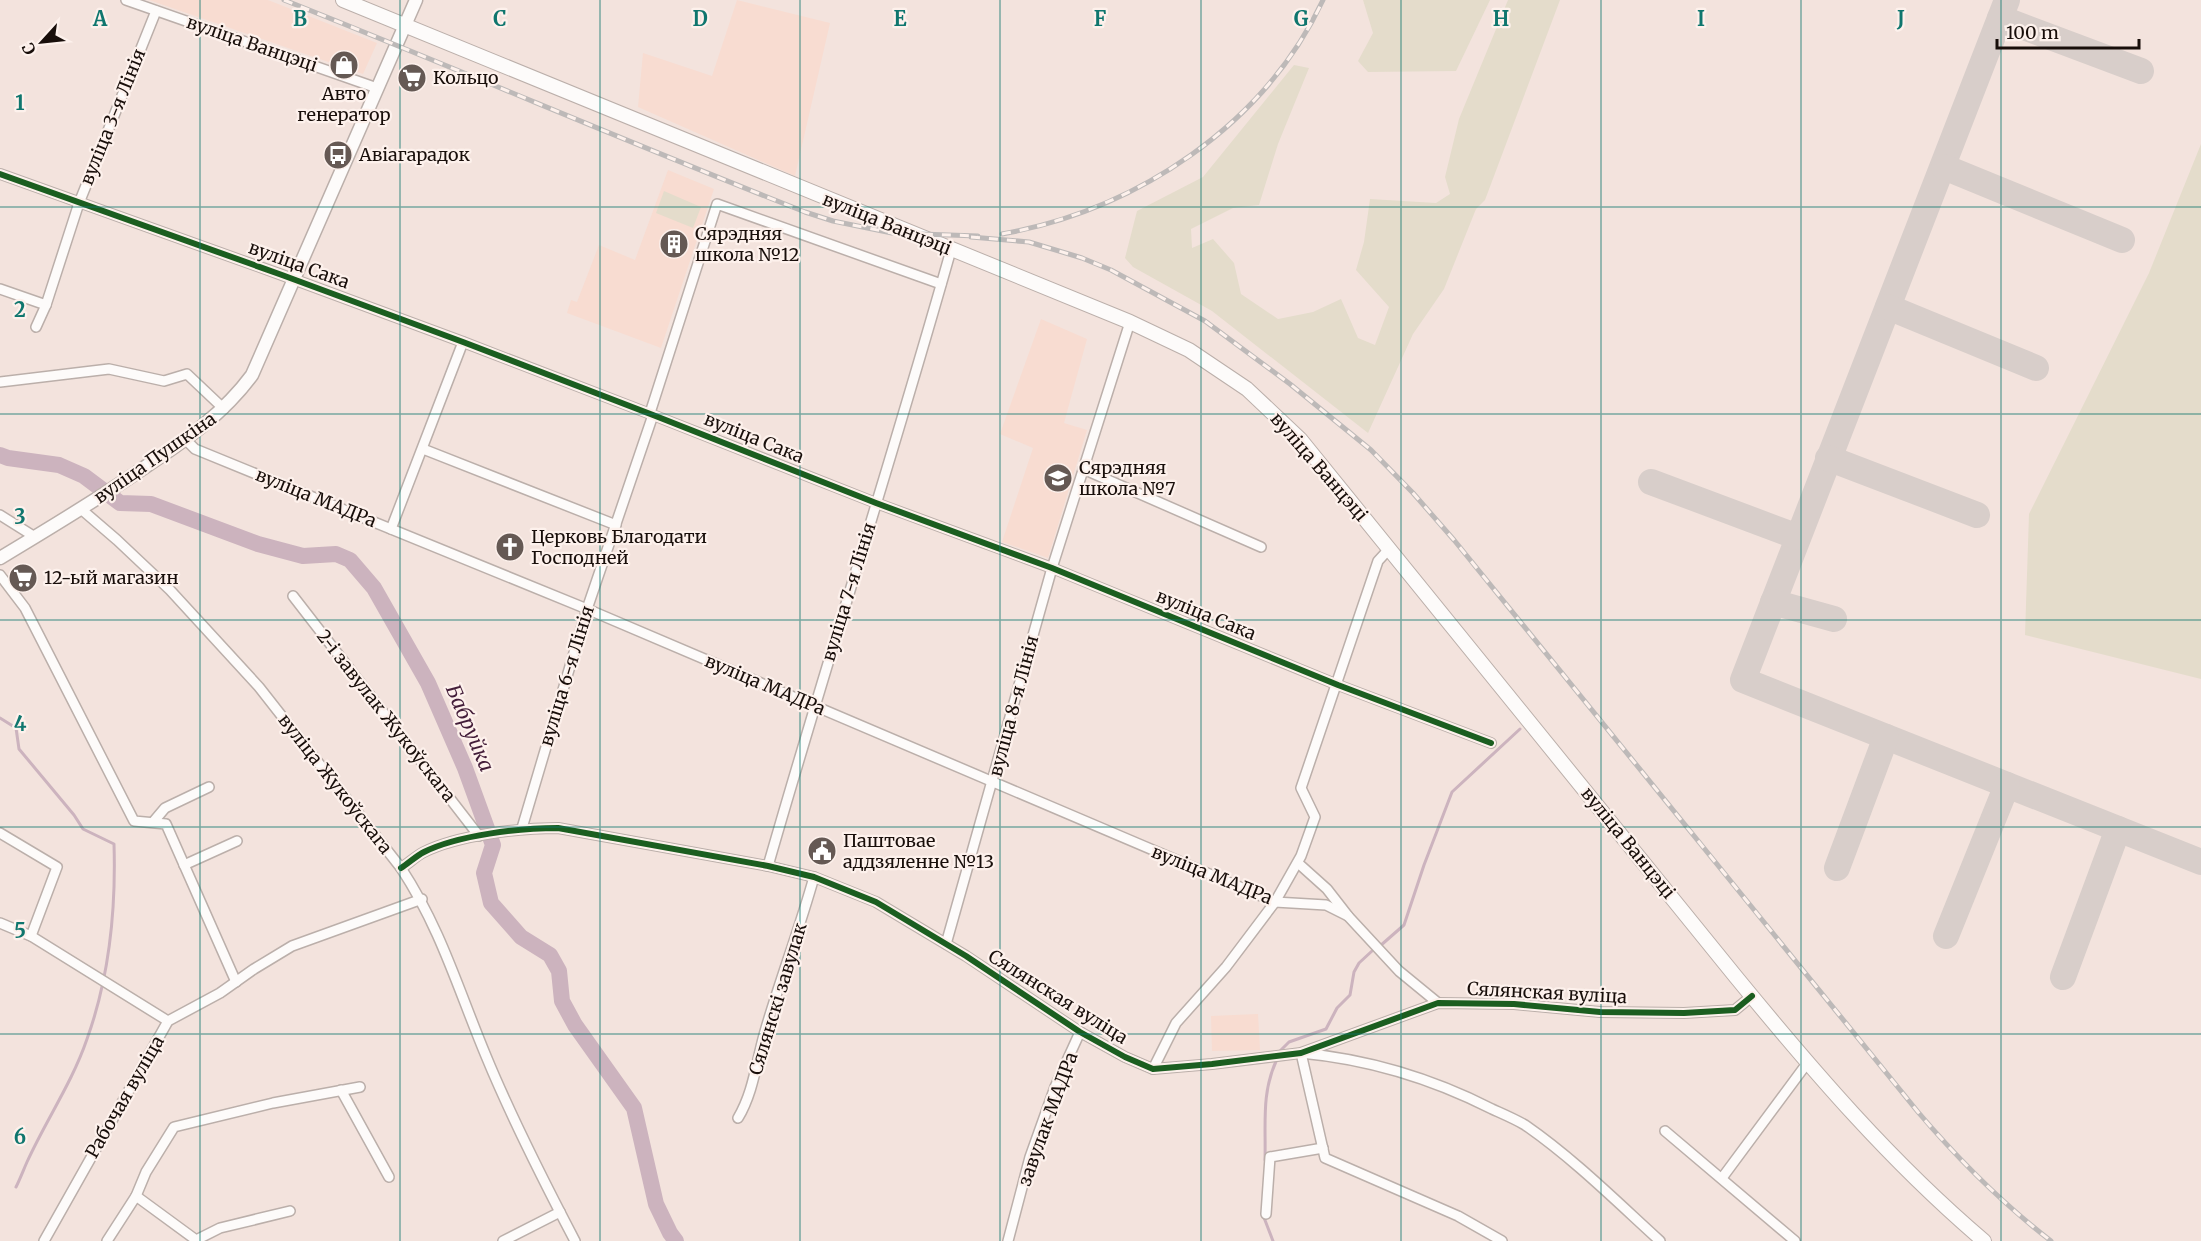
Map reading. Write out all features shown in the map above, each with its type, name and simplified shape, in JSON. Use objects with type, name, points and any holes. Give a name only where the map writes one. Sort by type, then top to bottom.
[{"type":"main road","name":"вуліца Ванцэці","points":[[343,0],[1130,322],[1189,350],[1247,389],[1300,440],[1808,1062],[1877,1141],[1947,1210],[1984,1241]]},
{"type":"main road","name":"вуліца Пушкіна","points":[[0,558],[126,481],[186,440],[239,394],[252,375],[416,0]]},
{"type":"street","name":"вуліца Ванцэці","points":[[126,0],[377,88]]},
{"type":"street","name":"вуліца 3-я Лінія","points":[[36,327],[46,305],[79,202],[156,11]]},
{"type":"street","name":"вуліца Сака","points":[[0,174],[294,279],[652,414],[876,503],[1052,568],[1338,685],[1491,743]]},
{"type":"street","name":"вуліца Ванцэці","points":[[717,204],[941,284]]},
{"type":"street","name":"вуліца 6-я Лінія","points":[[522,828],[587,609],[652,414],[717,204]]},
{"type":"street","name":"вуліца 7-я Лінія","points":[[768,866],[813,706],[951,250]]},
{"type":"street","points":[[0,289],[46,305]]},
{"type":"street","name":"вуліца 8-я Лінія","points":[[946,944],[1052,568],[1130,322]]},
{"type":"street","points":[[391,529],[463,342]]},
{"type":"street","points":[[0,382],[109,369],[164,381],[187,374],[224,409]]},
{"type":"street","name":"вуліца МАДРа","points":[[186,440],[195,449],[587,609],[1275,902],[1326,905],[1348,916]]},
{"type":"street","points":[[423,449],[616,525]]},
{"type":"street","points":[[1083,470],[1261,547]]},
{"type":"street","name":"вуліца Жукоўскага","points":[[81,509],[170,590],[259,687],[401,868],[422,899],[440,938],[490,1066],[532,1161],[575,1241]]},
{"type":"street","points":[[0,514],[35,537]]},
{"type":"street","points":[[1153,1069],[1176,1023],[1226,967],[1275,902],[1298,863],[1315,817],[1301,788],[1338,685],[1378,561],[1389,549]]},
{"type":"street","points":[[0,575],[25,608],[135,821],[154,821],[166,824],[236,982]]},
{"type":"street","name":"2-і завулак Жукоўскага","points":[[293,596],[479,836]]},
{"type":"street","points":[[154,821],[165,808],[208,787]]},
{"type":"street","name":"Сялянская вуліца","points":[[401,868],[424,852],[479,836],[522,828],[558,828],[768,866],[814,877],[876,902],[946,944],[1080,1032],[1125,1057],[1153,1069],[1301,1053],[1438,1003],[1514,1004],[1600,1012],[1684,1013],[1735,1010],[1752,996]]},
{"type":"street","points":[[0,833],[57,867],[31,936]]},
{"type":"street","points":[[184,865],[237,841]]},
{"type":"street","name":"вуліца МАДРа","points":[[1298,863],[1327,889],[1348,916],[1399,971],[1438,1003]]},
{"type":"street","name":"Сялянскі завулак","points":[[738,1118],[747,1102],[764,1035],[814,877]]},
{"type":"street","name":"Рабочая вуліца","points":[[44,1241],[168,1021],[220,993],[292,946],[422,899]]},
{"type":"street","points":[[0,923],[31,936],[168,1021]]},
{"type":"street","name":"завулак МАДРа","points":[[1008,1241],[1030,1156],[1055,1088],[1080,1032]]},
{"type":"street","points":[[1502,1241],[1458,1216],[1325,1158],[1301,1053],[1336,1056],[1399,1071],[1467,1095],[1522,1124],[1565,1154],[1660,1241]]},
{"type":"street","points":[[1722,1178],[1808,1062]]},
{"type":"street","points":[[107,1241],[136,1196],[146,1172],[174,1127],[273,1103],[360,1087]]},
{"type":"street","points":[[340,1090],[389,1177]]},
{"type":"street","points":[[1665,1131],[1795,1241]]},
{"type":"street","points":[[1266,1214],[1270,1157],[1323,1148]]},
{"type":"street","points":[[136,1196],[196,1241],[220,1228],[290,1211]]},
{"type":"street","points":[[503,1241],[560,1212]]},
{"type":"shaded area","points":[[149,0],[268,0],[377,43],[363,74]]},
{"type":"shaded area","points":[[737,0],[830,23],[795,176],[638,107],[643,53],[712,76]]},
{"type":"shaded area","points":[[1363,0],[1490,0],[1456,71],[1368,72],[1358,61],[1373,33]]},
{"type":"shaded area","points":[[1508,0],[1560,0],[1485,200],[1476,209],[1444,289],[1413,334],[1368,433],[1212,311],[1133,267],[1125,258],[1137,211],[1203,177],[1294,65],[1309,68],[1278,144],[1259,205],[1233,208],[1191,229],[1192,248],[1213,239],[1234,263],[1241,294],[1278,319],[1313,312],[1341,299],[1358,338],[1375,345],[1389,307],[1356,270],[1364,242],[1370,199],[1436,203],[1450,194],[1445,177],[1459,119]]},
{"type":"shaded area","points":[[2201,144],[2201,679],[2025,635],[2029,514],[2149,273]]},
{"type":"shaded area","points":[[668,170],[714,189],[661,348],[567,313],[571,300],[577,302],[599,245],[635,260]]},
{"type":"shaded area","points":[[664,191],[701,207],[693,228],[656,213]]},
{"type":"shaded area","points":[[1041,319],[1087,339],[1064,423],[1087,430],[1048,558],[1002,542],[1033,448],[1000,434]]},
{"type":"shaded area","points":[[1258,1014],[1260,1050],[1212,1051],[1211,1016]]},
{"type":"waterway","name":"Бабруйка","points":[[0,455],[59,465],[84,476],[120,503],[151,504],[258,544],[303,556],[336,554],[350,560],[374,588],[428,683],[465,768],[493,845],[484,873],[491,903],[521,937],[550,955],[559,971],[562,1001],[575,1025],[634,1108],[656,1204],[676,1241]]},
{"type":"waterway","points":[[0,718],[16,728],[19,749],[83,829],[114,844],[114,893],[110,943],[95,1016],[74,1071],[34,1146],[16,1187]]},
{"type":"waterway","points":[[1380,946],[1404,925],[1452,792],[1520,729]]},
{"type":"waterway","points":[[1280,1051],[1289,1042],[1326,1029],[1337,1008],[1350,995],[1354,972],[1359,963],[1372,951]]},
{"type":"waterway","points":[[1265,1160],[1266,1096],[1277,1059]]},
{"type":"waterway","points":[[1263,1215],[1273,1241]]},
{"type":"taxiway","points":[[2007,0],[1743,680],[2201,862]]},
{"type":"taxiway","points":[[2000,18],[2141,71]]},
{"type":"taxiway","points":[[1944,167],[2122,240]]},
{"type":"taxiway","points":[[1888,307],[2036,368]]},
{"type":"taxiway","points":[[1828,458],[1977,515]]},
{"type":"taxiway","points":[[1651,482],[1798,537]]},
{"type":"taxiway","points":[[1773,602],[1834,619]]},
{"type":"taxiway","points":[[1837,868],[1886,737]]},
{"type":"taxiway","points":[[1946,936],[2007,785]]},
{"type":"taxiway","points":[[2063,977],[2118,829]]},
{"type":"railway","points":[[284,0],[805,212],[833,221],[892,233],[978,236]]},
{"type":"railway","points":[[1002,234],[1052,222],[1100,205],[1147,183],[1191,155],[1231,123],[1267,86],[1298,45],[1323,0]]},
{"type":"railway","points":[[971,237],[1029,242],[1082,258],[1111,270],[1205,321],[1290,384],[1371,450],[1454,540],[1918,1112],[1981,1180],[2051,1241]]},
{"type":"cycle path","points":[[0,174],[463,342],[876,503],[1052,568],[1338,685],[1491,743]]},
{"type":"cycle path","points":[[401,868],[418,855],[454,841],[508,831],[558,828],[768,866],[814,877],[876,902],[966,956],[1080,1032],[1125,1057],[1153,1069],[1301,1053],[1438,1003],[1514,1004],[1600,1012],[1684,1013],[1735,1010],[1752,996]]},
{"type":"place","name":"Авто генератор","points":[[344,65]]},
{"type":"place","name":"Кольцо","points":[[412,78]]},
{"type":"place","name":"Авіагарадок","points":[[338,155]]},
{"type":"place","name":"Сярэдняя школа №12","points":[[674,244]]},
{"type":"place","name":"Сярэдняя школа №7","points":[[1058,478]]},
{"type":"place","name":"Церковь Благодати Господней","points":[[510,547]]},
{"type":"place","name":"12-ый магазин","points":[[23,578]]},
{"type":"place","name":"Паштовае аддзяленне №13","points":[[822,851]]}]
